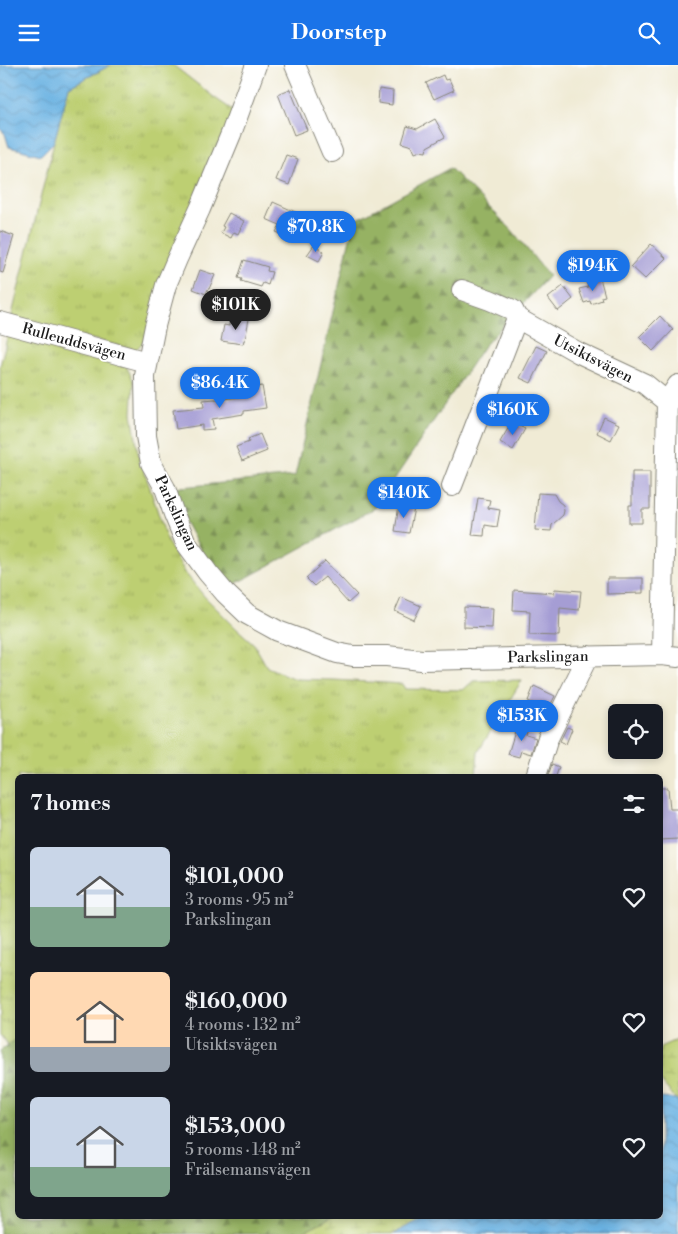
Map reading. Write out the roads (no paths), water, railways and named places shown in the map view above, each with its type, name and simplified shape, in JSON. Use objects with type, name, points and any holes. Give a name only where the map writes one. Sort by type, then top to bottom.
[{"type":"street","name":"Parkslingan","points":[[256,65],[224,150],[166,285],[147,362],[145,394],[146,436],[151,463],[164,488],[186,543],[225,593],[247,613],[278,631],[337,653],[353,656],[387,656],[421,660],[670,656]]},
{"type":"street","points":[[295,65],[332,151]]},
{"type":"street","name":"Utsiktsvägen","points":[[462,290],[513,310],[517,319],[579,353],[645,384],[667,403]]},
{"type":"street","points":[[452,486],[517,319]]},
{"type":"street","name":"Rulleuddsvägen","points":[[0,322],[147,362]]},
{"type":"street","points":[[670,656],[667,403],[678,385]]},
{"type":"street","points":[[537,774],[548,738],[588,656]]},
{"type":"water","points":[[0,65],[111,65],[69,87],[54,142],[41,155],[9,147],[5,134],[0,129]]},
{"type":"water","points":[[663,1098],[676,1099],[678,1102],[678,1234],[394,1234],[417,1219],[663,1219]]}]
